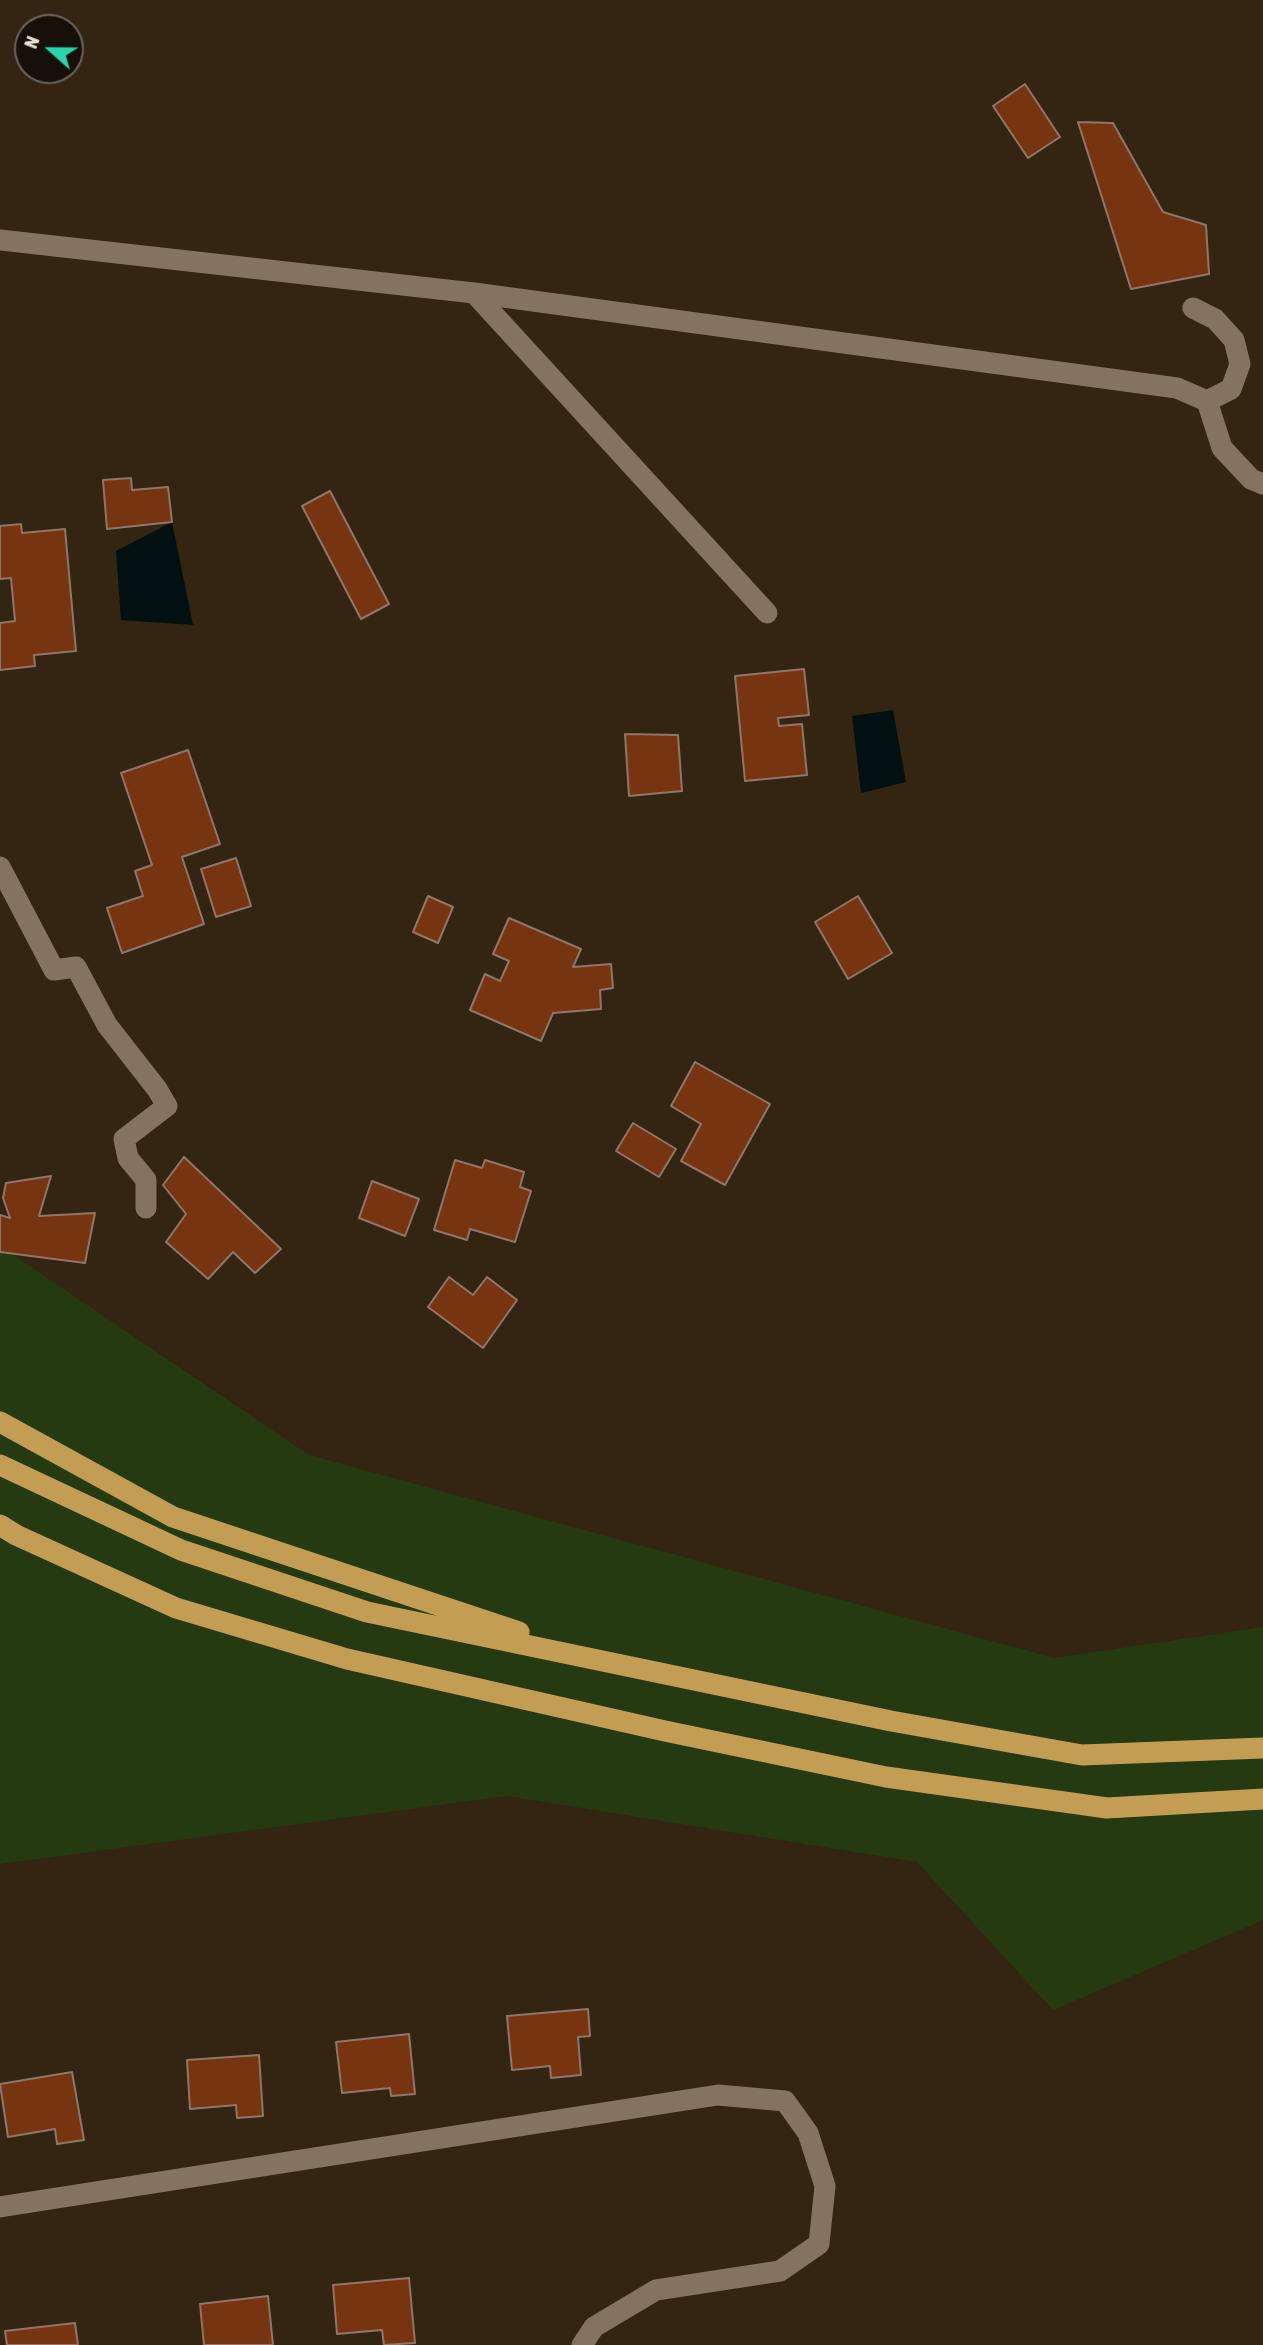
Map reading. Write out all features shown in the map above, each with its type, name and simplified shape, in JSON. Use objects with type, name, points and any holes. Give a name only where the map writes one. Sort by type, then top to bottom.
[{"type":"highway","points":[[0,1422],[173,1517],[613,1664]]},
{"type":"highway","points":[[0,1465],[181,1550],[367,1612],[891,1721],[1082,1755],[1263,1748]]},
{"type":"highway","points":[[0,1525],[16,1535],[176,1608],[346,1659],[665,1731],[887,1777],[1107,1808],[1263,1799]]},
{"type":"street","points":[[0,240],[474,293],[1177,388],[1207,401],[1222,448],[1251,479],[1263,484]]},
{"type":"street","points":[[474,293],[766,613]]},
{"type":"street","points":[[1193,308],[1214,319],[1234,340],[1240,364],[1231,389],[1207,401]]},
{"type":"street","points":[[0,867],[54,970],[76,967],[107,1025],[157,1088],[167,1106],[124,1139],[128,1158],[146,1180],[146,1208]]},
{"type":"street","points":[[0,2207],[718,2095],[785,2101],[808,2133],[825,2186],[819,2244],[780,2271],[656,2290],[594,2327],[582,2345]]},
{"type":"green space","points":[[0,1246],[309,1455],[1054,1658],[1263,1627],[1263,1920],[1053,2010],[917,1862],[507,1796],[0,1864]]},
{"type":"shaded area","points":[[172,522],[193,625],[121,620],[116,551]]},
{"type":"shaded area","points":[[893,710],[906,782],[861,793],[852,716]]},
{"type":"building","points":[[1025,84],[1060,137],[1028,158],[993,106]]},
{"type":"building","points":[[1078,122],[1113,123],[1163,212],[1206,225],[1209,274],[1131,289]]},
{"type":"building","points":[[131,478],[132,490],[168,487],[172,522],[107,529],[103,480]]},
{"type":"building","points":[[330,491],[389,604],[361,619],[302,506]]},
{"type":"building","points":[[21,524],[22,533],[65,529],[76,651],[34,655],[35,666],[0,670],[0,623],[15,621],[11,578],[0,579],[0,526]]},
{"type":"building","points":[[804,669],[809,715],[778,718],[779,726],[802,724],[807,775],[745,781],[735,676]]},
{"type":"building","points":[[625,734],[678,735],[682,791],[629,796]]},
{"type":"building","points":[[188,750],[220,844],[182,857],[204,924],[122,953],[107,908],[143,896],[135,871],[152,865],[121,773]]},
{"type":"building","points":[[236,858],[251,906],[216,917],[201,869]]},
{"type":"building","points":[[428,896],[453,907],[438,943],[413,932]]},
{"type":"building","points":[[858,896],[892,953],[848,979],[815,922]]},
{"type":"building","points":[[509,918],[581,949],[573,967],[611,964],[613,988],[600,990],[601,1009],[553,1013],[541,1041],[470,1010],[485,974],[500,981],[509,961],[493,954]]},
{"type":"building","points":[[695,1062],[770,1104],[725,1185],[681,1161],[701,1124],[671,1106]]},
{"type":"building","points":[[633,1123],[676,1149],[659,1177],[616,1151]]},
{"type":"building","points":[[184,1157],[281,1249],[255,1273],[233,1252],[208,1279],[166,1242],[186,1214],[163,1185]]},
{"type":"building","points":[[455,1160],[482,1168],[485,1160],[524,1172],[520,1187],[531,1191],[515,1242],[470,1229],[467,1240],[434,1230]]},
{"type":"building","points":[[51,1176],[39,1216],[95,1213],[85,1263],[0,1252],[0,1215],[10,1218],[3,1198],[6,1183]]},
{"type":"building","points":[[372,1181],[419,1199],[405,1236],[359,1218]]},
{"type":"building","points":[[449,1277],[473,1295],[487,1277],[517,1300],[483,1348],[428,1307]]},
{"type":"building","points":[[588,2009],[590,2036],[578,2037],[581,2075],[551,2078],[550,2066],[512,2070],[507,2016]]},
{"type":"building","points":[[409,2034],[415,2094],[391,2096],[390,2088],[342,2093],[336,2042]]},
{"type":"building","points":[[259,2055],[263,2116],[237,2118],[236,2105],[190,2109],[187,2060]]},
{"type":"building","points":[[72,2072],[84,2140],[57,2144],[55,2129],[8,2137],[0,2084]]},
{"type":"building","points":[[409,2278],[415,2343],[384,2345],[382,2330],[337,2334],[333,2285]]},
{"type":"building","points":[[268,2296],[273,2345],[204,2345],[200,2304]]},
{"type":"building","points":[[75,2323],[78,2345],[7,2345],[5,2331]]}]
